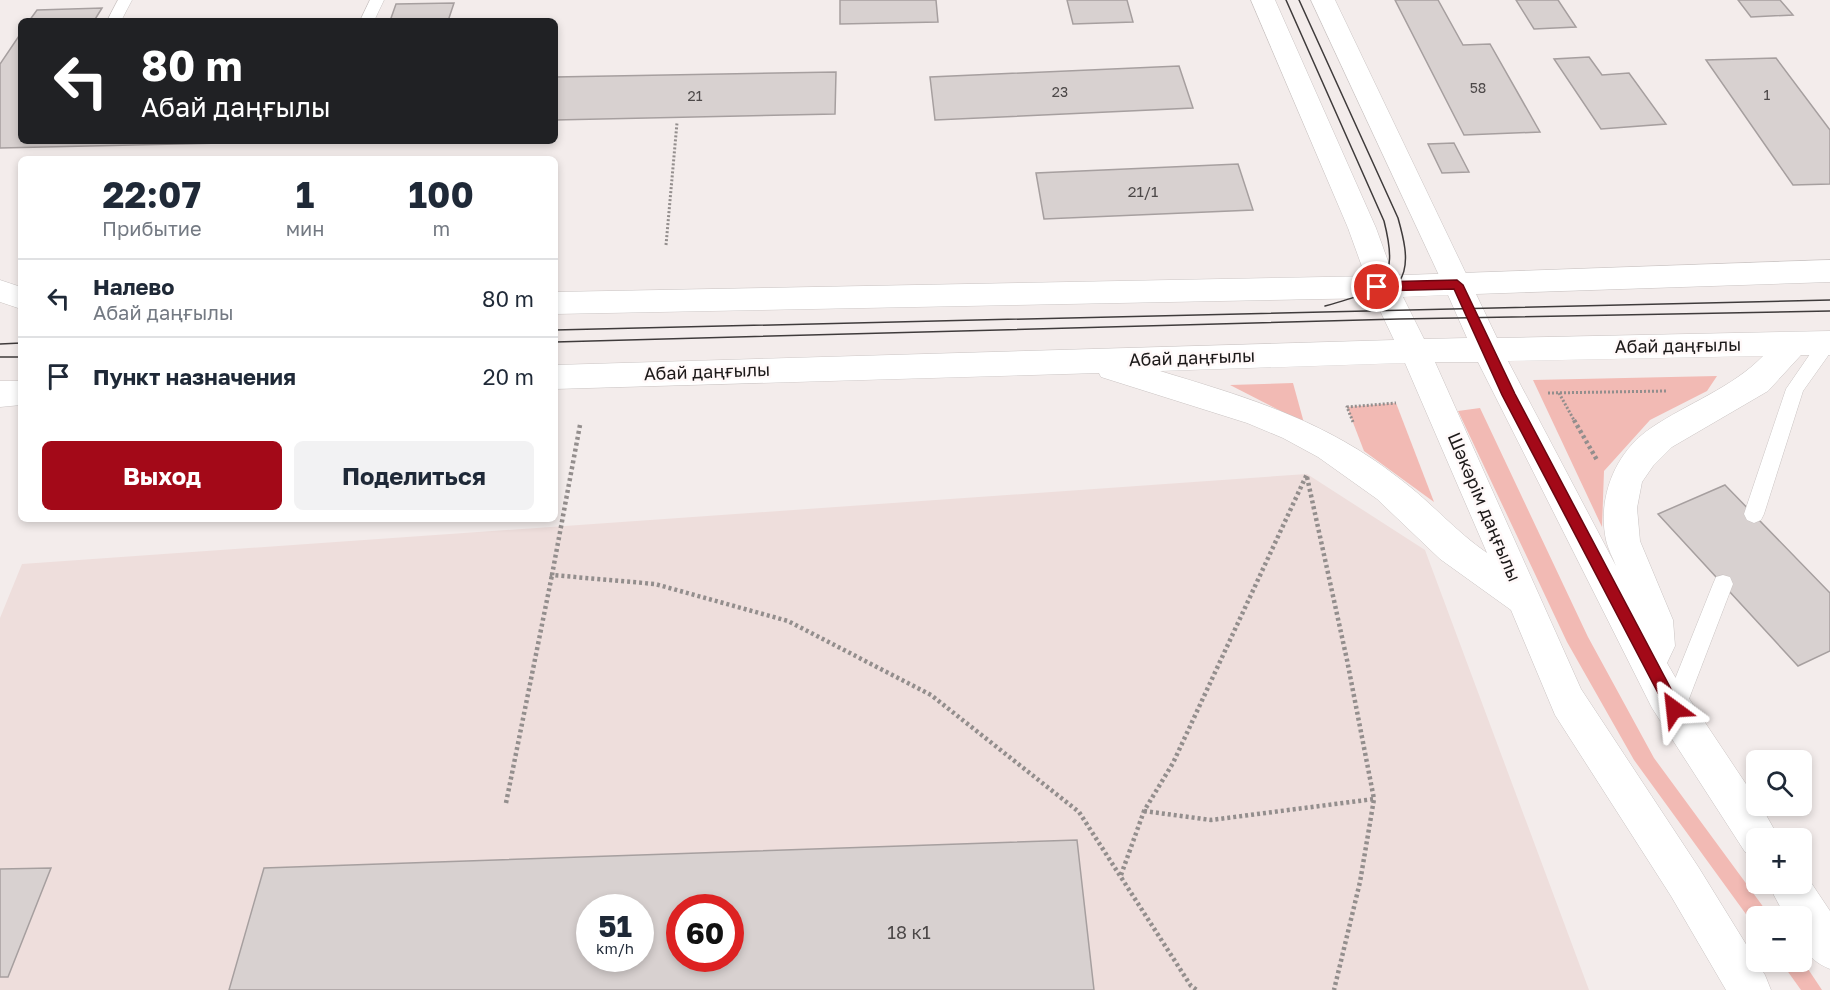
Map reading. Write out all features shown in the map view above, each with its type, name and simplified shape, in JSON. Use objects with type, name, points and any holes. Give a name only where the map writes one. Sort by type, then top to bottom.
[{"type":"main road","name":"Шәкәрім даңғылы","points":[[1263,0],[1362,228],[1383,286],[1438,400],[1568,702],[1684,882],[1750,990]]},
{"type":"main road","points":[[1323,0],[1509,395],[1674,709],[1752,828]]},
{"type":"main road","points":[[558,303],[1457,285],[1830,271]]},
{"type":"main road","points":[[0,291],[18,297]]},
{"type":"main road","points":[[0,314],[18,314]]},
{"type":"main road","name":"Абай даңғылы","points":[[558,377],[1414,351],[1828,343]]},
{"type":"main road","points":[[1649,662],[1657,646],[1655,620],[1623,541],[1620,508],[1627,478],[1641,456],[1661,438],[1757,382],[1793,344]]},
{"type":"main road","points":[[1091,361],[1256,413],[1302,434],[1389,489],[1452,548],[1524,599]]},
{"type":"main road","points":[[0,394],[18,393]]},
{"type":"main road","points":[[1795,894],[1830,948]]},
{"type":"lane","points":[[116,18],[125,0]]},
{"type":"lane","points":[[368,18],[377,0]]},
{"type":"lane","points":[[1754,514],[1795,389],[1828,343]]},
{"type":"lane","points":[[1674,709],[1723,584]]},
{"type":"path","points":[[666,245],[677,123]]},
{"type":"path","points":[[1539,393],[1673,391]]},
{"type":"path","points":[[1559,393],[1598,461]]},
{"type":"path","points":[[1356,429],[1347,407],[1396,403]]},
{"type":"path","points":[[506,803],[580,425]]},
{"type":"path","points":[[1121,875],[1144,811],[1173,763],[1309,466]]},
{"type":"path","points":[[1307,474],[1374,799],[1360,882],[1334,990]]},
{"type":"path","points":[[552,575],[655,584],[788,621],[931,695],[1079,812],[1191,986],[1197,990]]},
{"type":"path","points":[[1144,811],[1211,820],[1374,799]]},
{"type":"shaded area","points":[[1717,376],[1707,391],[1650,420],[1604,471],[1602,527],[1533,380]]},
{"type":"shaded area","points":[[1293,383],[1304,423],[1230,385]]},
{"type":"shaded area","points":[[1396,403],[1434,502],[1364,451],[1347,407]]},
{"type":"shaded area","points":[[1480,408],[1588,637],[1654,758],[1746,883],[1746,894],[1754,894],[1763,906],[1746,906],[1746,914],[1634,760],[1567,642],[1458,411]]},
{"type":"shaded area","points":[[1307,474],[1425,550],[1589,990],[0,990],[0,618],[22,564]]},
{"type":"shaded area","points":[[1788,972],[1810,972],[1822,990],[1801,990]]},
{"type":"building","points":[[840,0],[936,0],[938,22],[840,24]]},
{"type":"building","points":[[1067,0],[1127,0],[1133,22],[1073,24]]},
{"type":"building","points":[[1395,0],[1438,0],[1463,45],[1490,44],[1540,132],[1464,135]]},
{"type":"building","points":[[1516,0],[1558,0],[1576,27],[1534,29]]},
{"type":"building","points":[[1738,0],[1780,0],[1793,15],[1751,17]]},
{"type":"building","points":[[454,3],[449,18],[391,18],[396,4]]},
{"type":"building","points":[[102,8],[96,18],[31,18],[37,10]]},
{"type":"building","points":[[18,37],[18,144],[180,144],[0,148],[0,64]]},
{"type":"building","points":[[1589,57],[1602,75],[1629,73],[1666,124],[1601,129],[1554,59]]},
{"type":"building","points":[[1776,58],[1830,130],[1830,184],[1793,185],[1706,60]]},
{"type":"building","points":[[1179,66],[1193,108],[935,120],[930,77]]},
{"type":"building","points":[[836,72],[835,114],[558,120],[558,77]]},
{"type":"building","points":[[1454,143],[1469,172],[1442,173],[1428,144]]},
{"type":"building","points":[[1238,164],[1253,210],[1044,219],[1036,173]]},
{"type":"building","points":[[1725,485],[1830,593],[1830,651],[1798,666],[1658,514]]},
{"type":"building","points":[[1077,840],[1094,990],[229,990],[264,868]]},
{"type":"building","points":[[51,868],[8,977],[0,977],[0,869]]},
{"type":"tram line","points":[[1286,0],[1384,221],[1388,242],[1390,259],[1382,281],[1361,295],[1325,306]]},
{"type":"tram line","points":[[1299,0],[1398,218],[1402,234],[1405,248],[1404,272],[1392,291],[1366,308]]},
{"type":"tram line","points":[[558,330],[1830,300]]},
{"type":"tram line","points":[[558,342],[1399,319],[1830,311]]},
{"type":"tram line","points":[[0,344],[18,343]]},
{"type":"tram line","points":[[0,357],[18,357]]},
{"type":"route","points":[[1377,287],[1457,285],[1509,395],[1674,709]]}]
